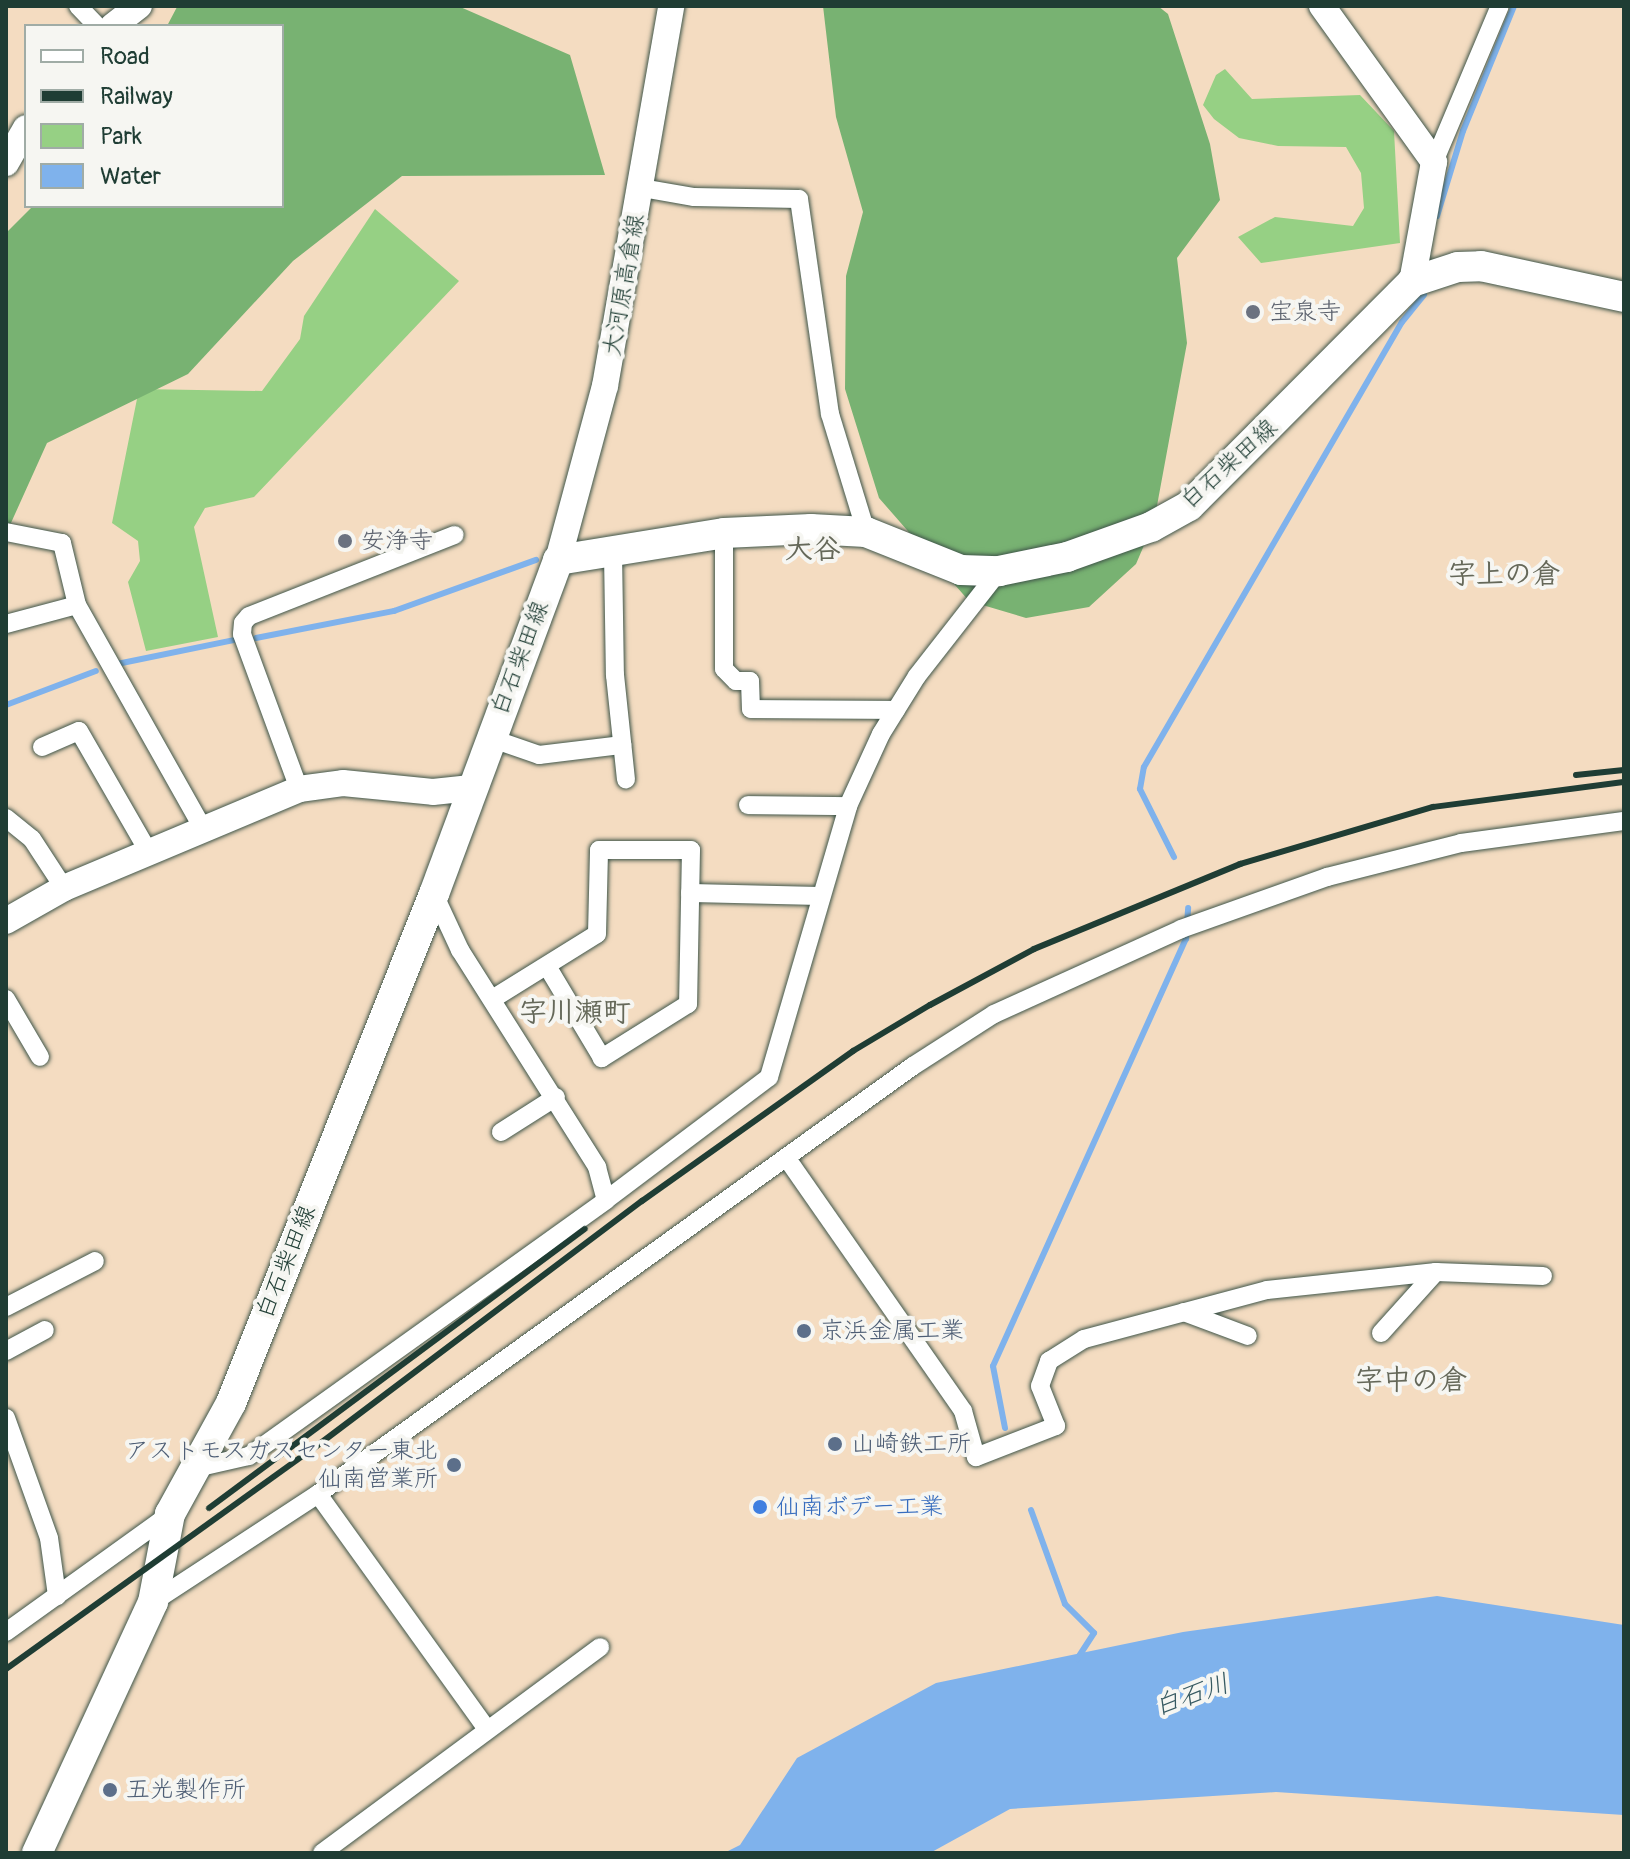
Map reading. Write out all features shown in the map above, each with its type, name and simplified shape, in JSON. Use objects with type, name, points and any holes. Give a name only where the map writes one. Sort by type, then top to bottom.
[{"type":"main road","name":"白石柴田線","points":[[37,1853],[153,1602],[170,1514],[231,1403],[434,894],[558,560],[724,533],[866,532],[961,570],[999,571],[1067,557],[1151,527],[1189,506],[1412,282],[1458,267],[1481,266],[1624,297]]},
{"type":"street","points":[[78,6],[95,24]]},
{"type":"street","points":[[116,24],[139,6]]},
{"type":"street","name":"大河原高倉線","points":[[558,560],[605,386],[642,188],[671,6]]},
{"type":"street","points":[[1322,6],[1434,162]]},
{"type":"street","points":[[1412,282],[1434,162],[1500,6]]},
{"type":"street","points":[[6,163],[24,132]]},
{"type":"street","points":[[642,188],[694,197],[799,199],[830,414],[866,532]]},
{"type":"street","points":[[6,532],[62,543],[77,605],[202,827]]},
{"type":"street","points":[[724,533],[724,669],[736,681],[750,681],[751,709],[896,710]]},
{"type":"street","points":[[299,789],[242,634],[243,623],[249,616],[455,535]]},
{"type":"street","points":[[613,553],[626,779]]},
{"type":"street","points":[[196,1468],[249,1456],[606,1200],[769,1077],[848,806],[896,710],[999,571]]},
{"type":"street","points":[[6,624],[77,605]]},
{"type":"street","points":[[42,747],[79,731],[148,851]]},
{"type":"street","points":[[490,738],[539,755],[622,745]]},
{"type":"street","points":[[6,921],[64,888],[202,827],[299,789],[343,783],[433,792],[471,788]]},
{"type":"street","points":[[748,805],[848,806]]},
{"type":"street","points":[[6,818],[32,839],[64,888]]},
{"type":"street","points":[[153,1602],[318,1494],[788,1160],[913,1066],[994,1014],[1190,926],[1327,877],[1461,843],[1624,821]]},
{"type":"street","points":[[494,998],[597,934],[599,850],[691,850],[688,1004],[602,1058],[547,966]]},
{"type":"street","points":[[690,893],[821,896]]},
{"type":"street","points":[[434,894],[460,950],[494,998],[597,1167],[606,1200]]},
{"type":"street","points":[[6,999],[40,1057]]},
{"type":"street","points":[[501,1132],[556,1097]]},
{"type":"street","points":[[788,1160],[963,1411],[976,1457],[1056,1426],[1040,1386],[1049,1361],[1084,1339],[1267,1290],[1436,1272],[1543,1276]]},
{"type":"street","points":[[6,1307],[95,1261]]},
{"type":"street","points":[[1381,1333],[1436,1272]]},
{"type":"street","points":[[1184,1312],[1248,1336]]},
{"type":"street","points":[[6,1351],[45,1330]]},
{"type":"street","points":[[6,1418],[49,1538],[57,1596]]},
{"type":"street","points":[[318,1494],[486,1728]]},
{"type":"street","points":[[6,1632],[170,1514]]},
{"type":"street","points":[[322,1853],[486,1728],[600,1647]]},
{"type":"green space","points":[[458,6],[570,55],[605,175],[402,176],[293,261],[188,374],[47,443],[6,534],[6,233],[31,208],[284,208],[284,24],[168,24],[177,7]]},
{"type":"green space","points":[[823,6],[1158,6],[1168,14],[1210,144],[1220,200],[1177,258],[1187,343],[1154,522],[1136,564],[1089,607],[1026,618],[969,601],[879,498],[845,389],[846,276],[863,212],[836,117]]},
{"type":"green space","points":[[1225,69],[1252,99],[1360,95],[1394,131],[1400,243],[1261,263],[1238,237],[1275,217],[1353,226],[1364,208],[1361,173],[1346,147],[1278,146],[1239,138],[1214,119],[1203,105],[1216,75]]},
{"type":"green space","points":[[375,209],[459,281],[254,497],[205,508],[194,527],[218,637],[146,651],[128,582],[140,561],[138,541],[112,523],[139,389],[262,391],[300,339],[304,316]]},
{"type":"water","name":"白石川","points":[[1437,1596],[1624,1625],[1624,1815],[1276,1792],[1010,1809],[930,1853],[724,1853],[740,1845],[797,1758],[936,1683],[1183,1632]]},
{"type":"waterway","points":[[1437,216],[1463,131],[1514,6]]},
{"type":"waterway","points":[[1174,857],[1140,789],[1144,767],[1402,322],[1424,295]]},
{"type":"waterway","points":[[256,638],[394,611],[536,560]]},
{"type":"waterway","points":[[117,664],[234,640]]},
{"type":"waterway","points":[[6,705],[96,671]]},
{"type":"waterway","points":[[1005,1428],[993,1366],[1186,939],[1188,908]]},
{"type":"waterway","points":[[1031,1510],[1065,1604],[1094,1633],[1077,1659]]},
{"type":"railway","points":[[1576,775],[1624,770]]},
{"type":"railway","points":[[6,1669],[314,1448],[642,1201],[853,1051],[930,1005],[1034,949],[1240,864],[1433,807],[1624,782]]},
{"type":"railway","points":[[209,1508],[585,1229]]},
{"type":"place","name":"宝泉寺","points":[[1253,312]]},
{"type":"place","name":"安浄寺","points":[[345,541]]},
{"type":"place","name":"京浜金属工業","points":[[804,1331]]},
{"type":"place","name":"山崎鉄工所","points":[[835,1444]]},
{"type":"place","name":"アストモスガスセンター東北 仙南営業所","points":[[454,1465]]},
{"type":"place","name":"仙南ボデー工業","points":[[760,1507]]},
{"type":"place","name":"五光製作所","points":[[110,1790]]},
{"type":"district","name":"大谷","points":[[813,550]]},
{"type":"district","name":"字上の倉","points":[[1504,575]]},
{"type":"district","name":"字川瀬町","points":[[575,1013]]},
{"type":"district","name":"字中の倉","points":[[1411,1381]]}]
